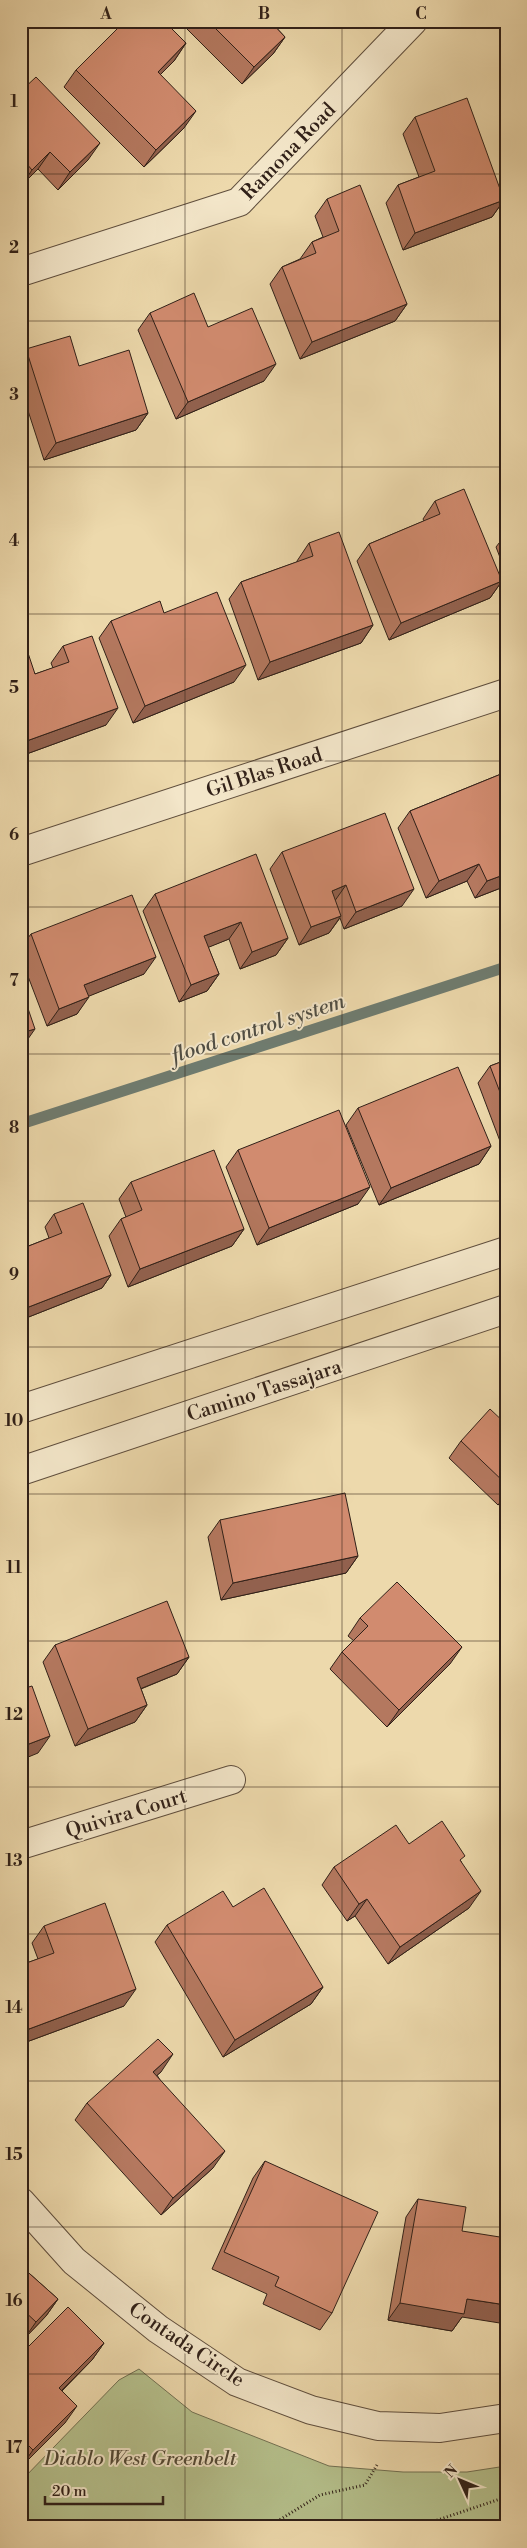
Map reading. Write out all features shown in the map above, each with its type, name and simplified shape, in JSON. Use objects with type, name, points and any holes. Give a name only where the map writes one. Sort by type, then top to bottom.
[{"type":"street","name":"Ramona Road","points":[[21,272],[239,202],[413,21]]},
{"type":"street","name":"Gil Blas Road","points":[[21,852],[506,692]]},
{"type":"street","points":[[21,1410],[506,1251]]},
{"type":"street","name":"Camino Tassajara","points":[[21,1471],[506,1309]]},
{"type":"street","name":"Quivira Court","points":[[21,1846],[231,1780]]},
{"type":"street","name":"Contada Circle","points":[[21,2202],[74,2261],[158,2329],[236,2382],[311,2410],[378,2426],[440,2428],[506,2418]]},
{"type":"path","points":[[268,2527],[299,2506],[320,2495],[365,2484],[377,2466]]},
{"type":"path","points":[[417,2527],[506,2497]]},
{"type":"green space","name":"Diablo West Greenbelt","points":[[139,2369],[192,2412],[329,2466],[403,2472],[467,2472],[506,2466],[506,2527],[21,2527],[21,2481],[119,2380]]},
{"type":"building","points":[[125,21],[164,21],[186,43],[158,72],[196,111],[156,150],[76,70]]},
{"type":"building","points":[[208,21],[270,21],[285,37],[254,67]]},
{"type":"building","points":[[36,77],[100,143],[70,172],[50,152],[32,170],[26,163],[21,168],[21,91]]},
{"type":"building","points":[[467,98],[504,200],[415,233],[398,185],[435,171],[415,117]]},
{"type":"building","points":[[360,185],[407,304],[312,342],[282,267],[316,253],[312,242],[339,231],[327,199]]},
{"type":"building","points":[[194,293],[208,327],[252,308],[276,364],[188,402],[150,313]]},
{"type":"building","points":[[70,336],[79,366],[129,350],[148,413],[56,443],[26,349]]},
{"type":"building","points":[[464,489],[502,581],[401,623],[369,544],[440,514],[435,501]]},
{"type":"building","points":[[339,532],[373,625],[270,662],[241,582],[313,556],[309,543]]},
{"type":"building","points":[[217,592],[246,665],[145,706],[111,621],[160,601],[164,613]]},
{"type":"building","points":[[92,636],[118,708],[21,743],[21,652],[27,650],[35,674],[69,662],[63,646]]},
{"type":"building","points":[[506,772],[506,874],[487,881],[479,864],[439,881],[410,811]]},
{"type":"building","points":[[385,813],[414,889],[356,912],[346,885],[332,891],[341,916],[311,927],[282,852]]},
{"type":"building","points":[[256,854],[288,938],[252,952],[241,922],[204,936],[219,974],[191,985],[155,894]]},
{"type":"building","points":[[132,895],[156,957],[84,985],[89,997],[59,1009],[31,934]]},
{"type":"building","points":[[21,988],[35,1029],[21,1033]]},
{"type":"building","points":[[506,1060],[506,1108],[490,1066]]},
{"type":"building","points":[[458,1067],[491,1146],[391,1188],[358,1108]]},
{"type":"building","points":[[339,1110],[370,1187],[269,1228],[238,1150]]},
{"type":"building","points":[[214,1150],[244,1229],[140,1269],[121,1219],[142,1210],[131,1182]]},
{"type":"building","points":[[83,1203],[111,1275],[21,1310],[21,1249],[62,1233],[54,1214]]},
{"type":"building","points":[[490,1409],[506,1424],[506,1484],[461,1441]]},
{"type":"building","points":[[345,1493],[358,1556],[233,1583],[220,1520]]},
{"type":"building","points":[[397,1582],[462,1647],[399,1710],[342,1652],[368,1626],[360,1618]]},
{"type":"building","points":[[167,1601],[189,1657],[137,1678],[147,1705],[88,1729],[55,1645]]},
{"type":"building","points":[[32,1686],[50,1736],[21,1747],[21,1687],[22,1689]]},
{"type":"building","points":[[442,1821],[465,1856],[460,1860],[481,1891],[400,1947],[367,1899],[359,1904],[334,1867],[396,1825],[409,1844]]},
{"type":"building","points":[[264,1888],[323,1987],[235,2040],[167,1925],[223,1891],[233,1907]]},
{"type":"building","points":[[105,1903],[136,1989],[29,2029],[21,2008],[21,1965],[54,1953],[44,1926]]},
{"type":"building","points":[[158,2039],[173,2054],[153,2072],[225,2151],[173,2198],[87,2103]]},
{"type":"building","points":[[265,2161],[378,2212],[332,2313],[275,2286],[279,2277],[224,2252]]},
{"type":"building","points":[[418,2199],[466,2207],[462,2231],[506,2238],[506,2305],[467,2299],[464,2314],[400,2303]]},
{"type":"building","points":[[21,2266],[58,2299],[36,2322],[21,2308]]},
{"type":"building","points":[[68,2307],[104,2343],[59,2388],[77,2406],[33,2450],[21,2438],[21,2354]]},
{"type":"waterway","name":"flood control system","points":[[21,1124],[506,967]]}]
